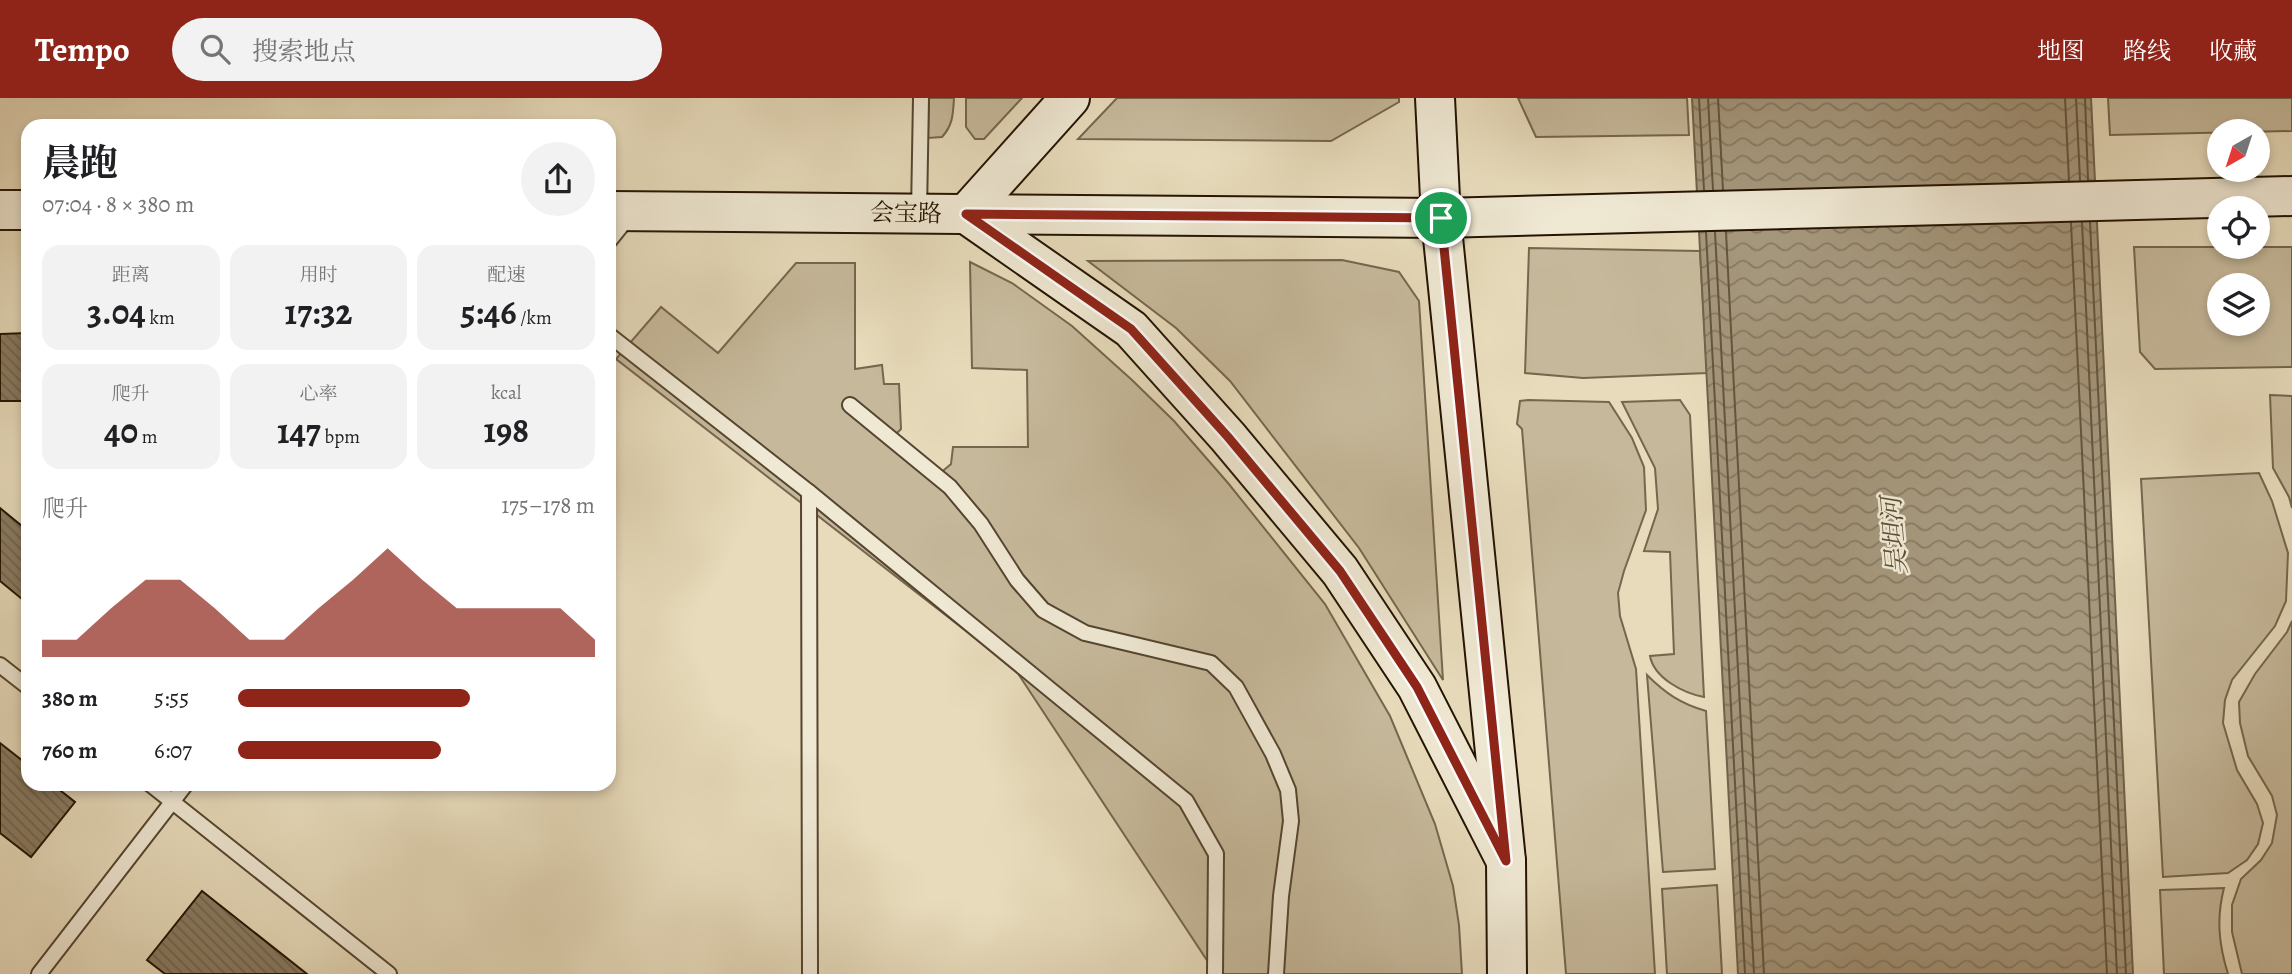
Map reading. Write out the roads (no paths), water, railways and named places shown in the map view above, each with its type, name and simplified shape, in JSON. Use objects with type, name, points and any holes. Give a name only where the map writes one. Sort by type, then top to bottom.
[{"type":"main road","points":[[1070,98],[966,214],[1131,329],[1228,437],[1340,571],[1417,687],[1506,861]]},
{"type":"main road","points":[[1434,98],[1441,218],[1506,861],[1507,974]]},
{"type":"main road","name":"会宝路","points":[[621,211],[1441,218],[2292,196]]},
{"type":"main road","points":[[0,210],[21,210]]},
{"type":"lane","points":[[919,213],[920,98]]},
{"type":"lane","points":[[616,340],[809,492],[1186,801],[1216,854],[1215,974]]},
{"type":"lane","points":[[850,405],[950,487],[981,524],[1017,580],[1043,610],[1085,633],[1211,663],[1236,687],[1273,754],[1288,790],[1291,821],[1281,896],[1276,974]]},
{"type":"lane","points":[[809,492],[810,974]]},
{"type":"lane","points":[[0,665],[21,682]]},
{"type":"lane","points":[[159,791],[390,974]]},
{"type":"lane","points":[[38,974],[181,791]]},
{"type":"water","name":"吴坦河","points":[[1692,98],[2091,98],[2133,974],[1738,974]]}]
